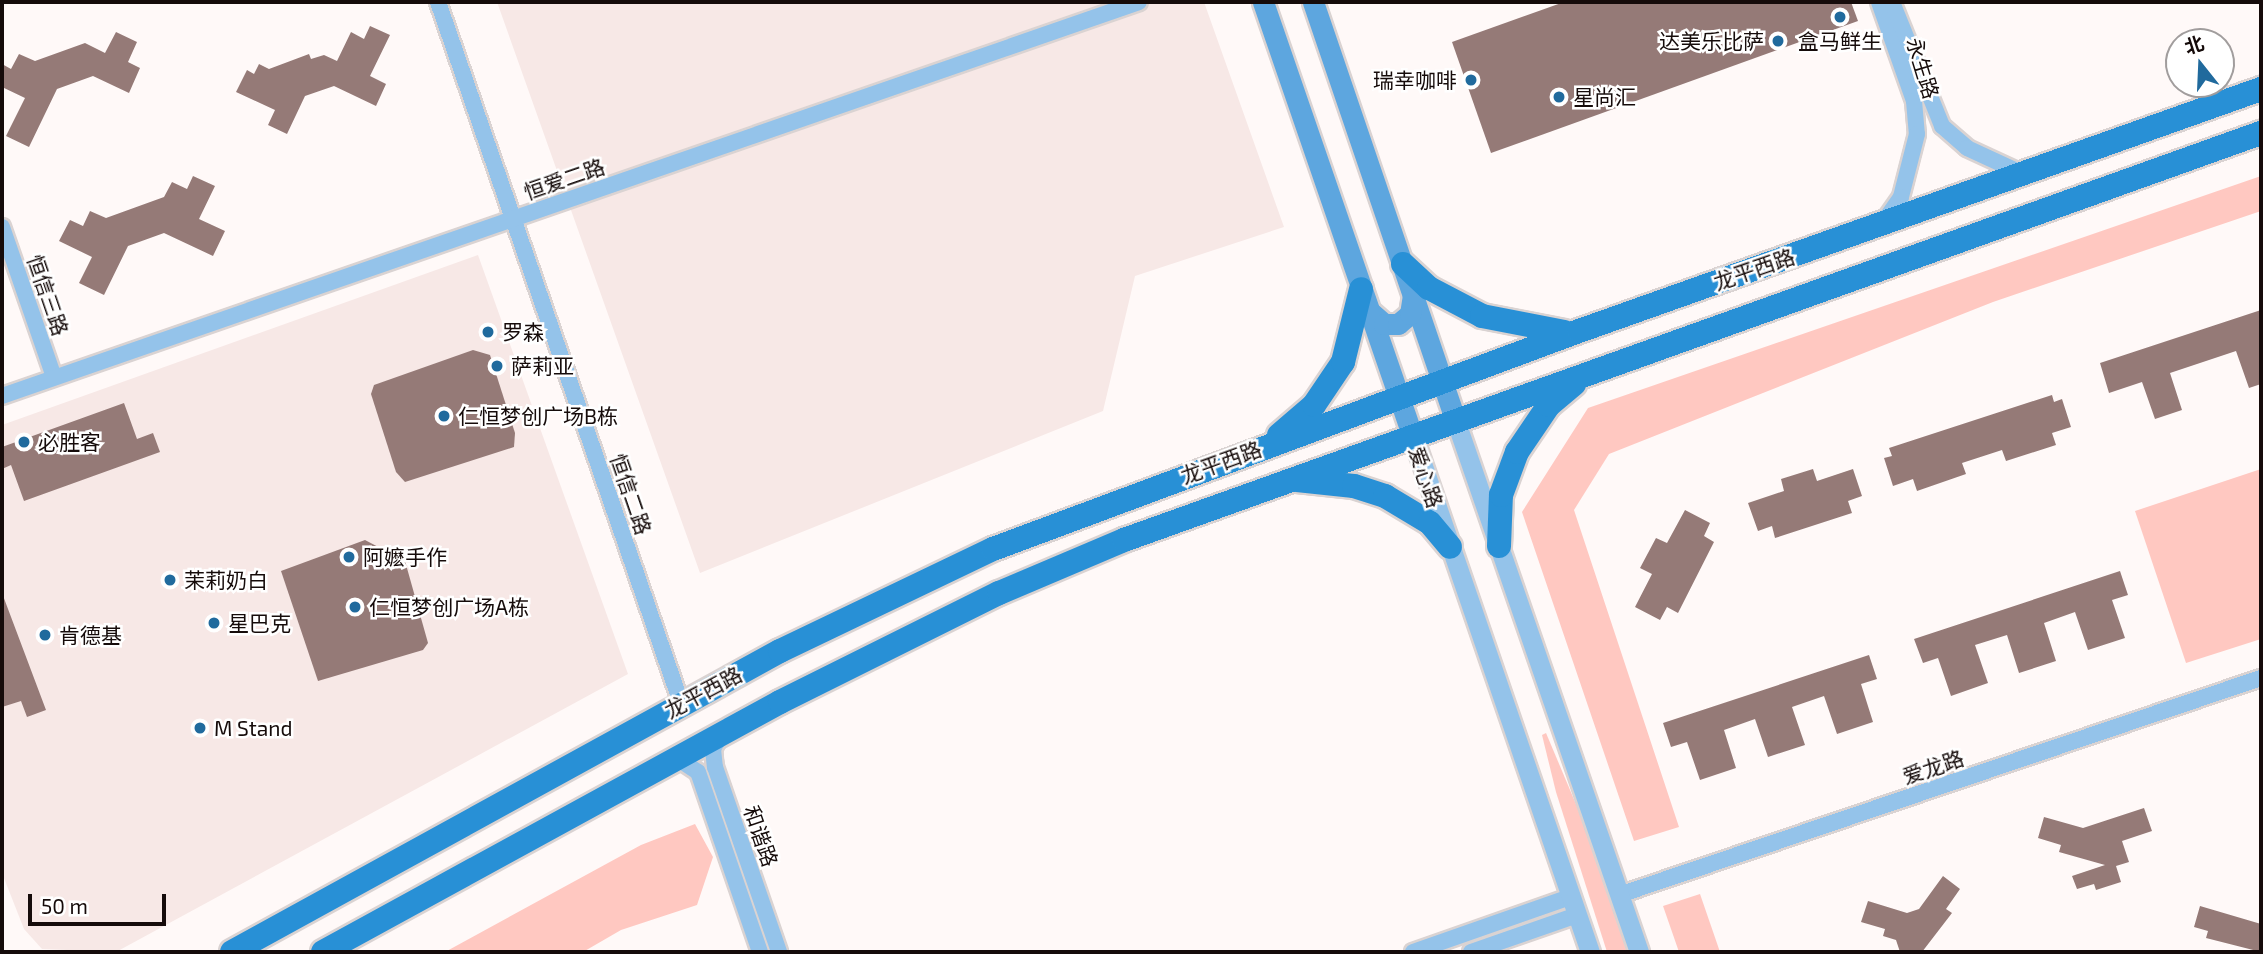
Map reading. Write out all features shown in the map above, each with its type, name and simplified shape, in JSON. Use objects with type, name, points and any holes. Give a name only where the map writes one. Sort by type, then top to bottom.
[{"type":"main road","name":"爱心路","points":[[1264,2],[1412,434]]},
{"type":"main road","points":[[1313,2],[1455,419]]},
{"type":"main road","name":"龙平西路","points":[[232,952],[681,704],[993,549],[1579,331],[2261,89]]},
{"type":"main road","name":"龙平西路","points":[[323,952],[721,734],[999,593],[1282,480],[2261,133]]},
{"type":"main road","points":[[1404,264],[1429,288],[1482,316],[1543,332],[1579,331]]},
{"type":"main road","points":[[1365,300],[1384,324],[1398,324],[1410,314],[1413,295]]},
{"type":"main road","points":[[1256,450],[1292,427],[1331,383],[1353,338],[1365,300]]},
{"type":"main road","points":[[1499,546],[1501,495],[1517,452],[1549,405],[1595,370]]},
{"type":"main road","points":[[1282,480],[1319,480],[1385,496],[1430,523],[1450,547]]},
{"type":"street","name":"恒信二路","points":[[438,2],[681,704]]},
{"type":"street","name":"恒爱二路","points":[[2,396],[1139,2]]},
{"type":"street","name":"永生路","points":[[1880,2],[1914,101],[1917,134],[1905,187],[1882,224]]},
{"type":"street","points":[[1892,2],[1942,126],[1994,164],[2023,174]]},
{"type":"street","name":"恒信三路","points":[[2,227],[54,377]]},
{"type":"street","points":[[1455,419],[1639,952]]},
{"type":"street","name":"爱心路","points":[[1412,434],[1590,952]]},
{"type":"street","name":"爱龙路","points":[[1619,895],[2261,678]]},
{"type":"street","name":"和谐路","points":[[721,734],[713,749],[715,767],[779,952]]},
{"type":"street","name":"和谐路","points":[[677,758],[698,772],[760,952]]},
{"type":"street","points":[[1413,952],[1574,906]]},
{"type":"street","points":[[1471,952],[1574,906]]},
{"type":"shaded area","points":[[497,2],[1204,2],[1284,227],[1135,276],[1103,411],[700,573]]},
{"type":"shaded area","points":[[2261,176],[2261,211],[1993,302],[1609,454],[1574,510],[1679,827],[1634,841],[1522,512],[1588,408]]},
{"type":"shaded area","points":[[478,255],[628,674],[116,952],[42,949],[24,929],[2,873],[2,425]]},
{"type":"shaded area","points":[[2261,469],[2261,639],[2186,663],[2135,511]]},
{"type":"shaded area","points":[[1546,733],[1592,842],[1630,952],[1607,952],[1556,792],[1542,735]]},
{"type":"shaded area","points":[[695,824],[713,857],[697,905],[621,930],[583,952],[445,952],[641,845]]},
{"type":"shaded area","points":[[1700,894],[1720,952],[1679,952],[1663,906]]},
{"type":"building","name":"星尚汇","points":[[1564,2],[1851,2],[1858,21],[1491,153],[1452,42]]},
{"type":"building","points":[[370,26],[390,35],[370,76],[386,84],[376,106],[334,86],[305,96],[287,134],[268,125],[275,110],[236,92],[247,70],[254,74],[259,64],[269,69],[309,54],[311,59],[324,55],[337,61],[351,32],[364,39]]},
{"type":"building","points":[[116,32],[137,42],[128,62],[140,68],[129,93],[93,76],[57,89],[29,147],[6,136],[25,98],[2,87],[2,64],[11,69],[19,54],[35,61],[85,43],[105,53]]},
{"type":"building","points":[[193,176],[215,186],[199,219],[225,231],[213,256],[164,233],[128,246],[104,295],[79,283],[92,257],[59,241],[70,220],[83,226],[90,211],[106,218],[164,197],[172,182],[187,189]]},
{"type":"building","points":[[2261,310],[2261,384],[2249,388],[2236,351],[2170,373],[2182,410],[2155,419],[2142,382],[2109,393],[2100,363]]},
{"type":"building","name":"仁恒梦创广场B栋","points":[[473,350],[490,355],[515,433],[514,447],[405,482],[396,472],[371,394],[374,385]]},
{"type":"building","points":[[2052,395],[2054,402],[2062,399],[2071,427],[2052,433],[2056,445],[2006,461],[2002,450],[1962,463],[1966,474],[1917,491],[1913,479],[1893,486],[1884,458],[1892,456],[1889,448]]},
{"type":"building","points":[[124,403],[137,439],[153,433],[160,452],[24,501],[11,465],[2,469],[2,447]]},
{"type":"building","points":[[1813,469],[1817,481],[1853,469],[1862,496],[1848,501],[1852,513],[1775,538],[1772,526],[1758,531],[1748,503],[1784,491],[1781,479]]},
{"type":"building","points":[[1685,510],[1710,523],[1704,536],[1714,542],[1678,613],[1667,607],[1660,620],[1635,607],[1652,574],[1640,568],[1656,538],[1667,543]]},
{"type":"building","name":"仁恒梦创广场A栋","points":[[365,540],[405,561],[428,643],[423,650],[318,681],[281,571]]},
{"type":"building","points":[[2120,571],[2128,595],[2112,600],[2125,638],[2088,650],[2075,612],[2044,623],[2056,661],[2019,673],[2007,635],[1975,645],[1988,683],[1951,696],[1938,658],[1923,663],[1914,639]]},
{"type":"building","points":[[2,593],[46,710],[27,717],[21,701],[2,707]]},
{"type":"building","points":[[1869,655],[1877,679],[1861,684],[1873,722],[1837,734],[1824,696],[1792,707],[1805,745],[1768,757],[1755,719],[1724,730],[1736,768],[1700,780],[1687,742],[1671,747],[1663,723]]},
{"type":"building","points":[[2144,808],[2152,831],[2122,841],[2129,862],[2116,866],[2121,882],[2096,890],[2094,884],[2077,889],[2072,876],[2105,865],[2059,852],[2061,845],[2038,838],[2044,817],[2083,828]]},
{"type":"building","points":[[1943,876],[1960,889],[1946,909],[1952,913],[1922,952],[1900,952],[1896,940],[1883,936],[1885,929],[1861,922],[1868,901],[1907,913],[1919,909]]},
{"type":"building","points":[[2200,906],[2261,924],[2261,952],[2206,938],[2208,931],[2194,927]]},
{"type":"place","name":"盒马鲜生","points":[[1840,17]]},
{"type":"place","name":"达美乐比萨","points":[[1778,41]]},
{"type":"place","name":"瑞幸咖啡","points":[[1471,80]]},
{"type":"place","name":"星尚汇","points":[[1559,97]]},
{"type":"place","name":"罗森","points":[[488,332]]},
{"type":"place","name":"萨莉亚","points":[[497,366]]},
{"type":"place","name":"仁恒梦创广场B栋","points":[[444,416]]},
{"type":"place","name":"必胜客","points":[[24,442]]},
{"type":"place","name":"阿嬷手作","points":[[349,557]]},
{"type":"place","name":"茉莉奶白","points":[[170,580]]},
{"type":"place","name":"仁恒梦创广场A栋","points":[[355,607]]},
{"type":"place","name":"星巴克","points":[[214,623]]},
{"type":"place","name":"肯德基","points":[[45,635]]},
{"type":"place","name":"M Stand","points":[[200,728]]}]
